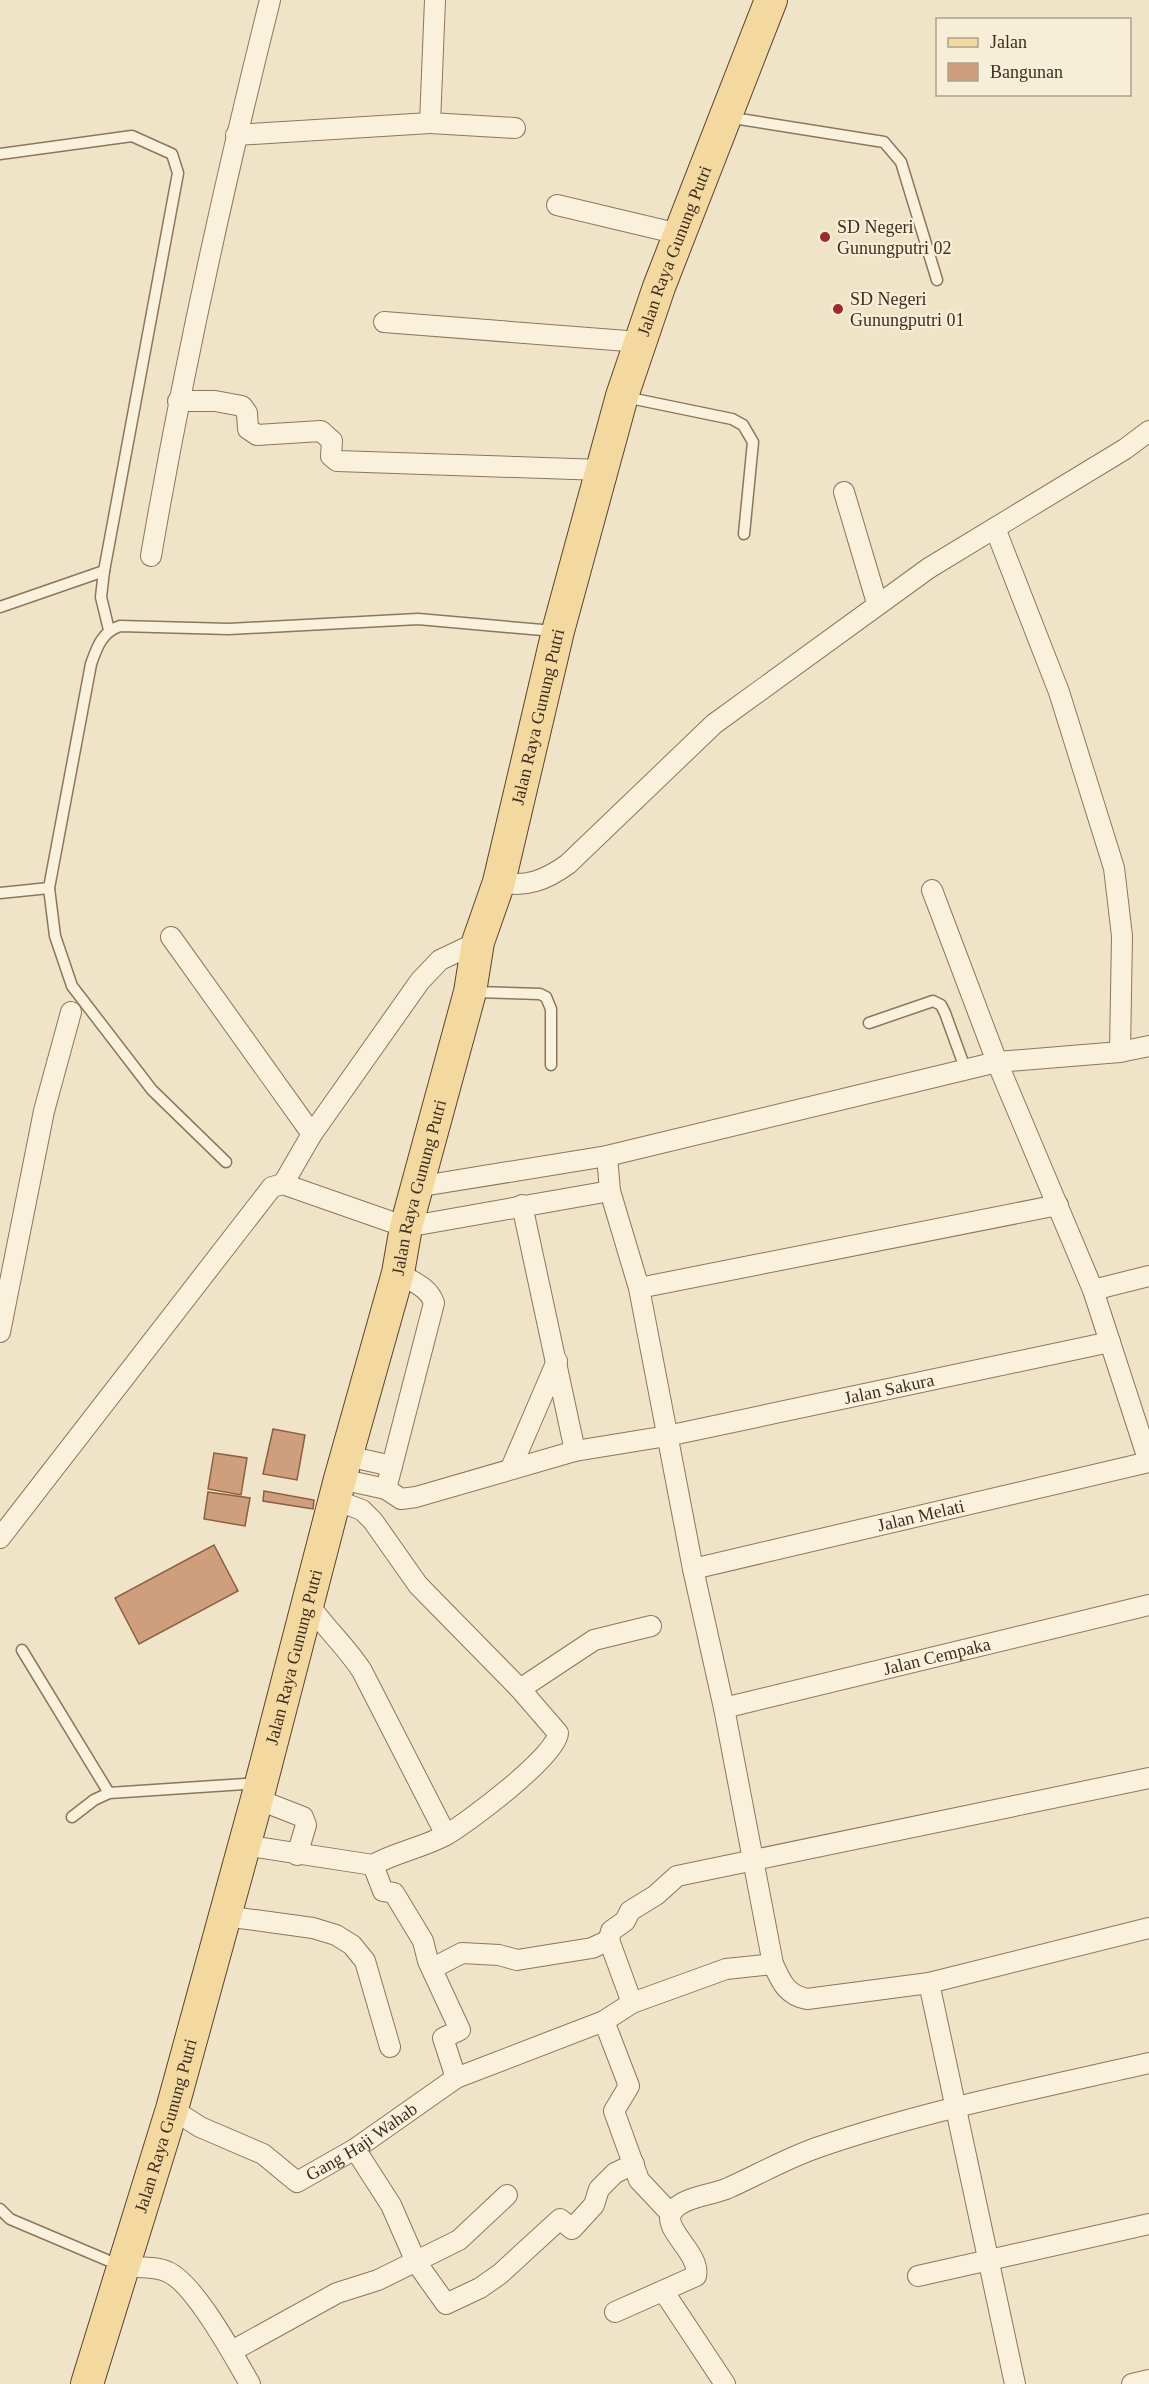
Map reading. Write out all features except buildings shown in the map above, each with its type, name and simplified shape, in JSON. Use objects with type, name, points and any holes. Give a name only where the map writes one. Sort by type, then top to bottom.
[{"type":"main road","name":"Jalan Raya Gunung Putri","points":[[87,2384],[172,2109],[225,1916],[340,1478],[398,1273],[416,1187],[470,992],[478,942],[499,882],[558,631],[622,396],[679,234],[771,0]]},
{"type":"street","points":[[151,556],[178,401],[236,135],[270,0]]},
{"type":"street","points":[[430,123],[435,0]]},
{"type":"street","points":[[236,135],[430,123],[515,128]]},
{"type":"street","points":[[557,205],[679,234]]},
{"type":"street","points":[[384,322],[640,342]]},
{"type":"street","points":[[178,401],[215,401],[242,406],[247,413],[248,429],[257,435],[321,431],[332,441],[331,456],[337,461],[602,470]]},
{"type":"street","points":[[499,882],[515,886],[552,876],[568,864],[700,734],[877,603],[1125,449],[1149,431]]},
{"type":"street","points":[[844,492],[877,603]]},
{"type":"street","points":[[995,528],[1059,693],[1114,868],[1122,936],[1120,1052]]},
{"type":"street","points":[[932,890],[997,1062],[1093,1290],[1149,1462]]},
{"type":"street","points":[[171,937],[312,1134]]},
{"type":"street","points":[[0,1538],[265,1193],[283,1184],[312,1134],[420,981],[440,960],[478,942]]},
{"type":"street","points":[[0,1332],[44,1111],[71,1012]]},
{"type":"street","points":[[416,1187],[608,1156],[965,1068],[997,1062],[1120,1052],[1149,1046]]},
{"type":"street","points":[[608,1156],[610,1191],[639,1288],[773,1964],[789,1993],[807,1999],[928,1983],[1149,1928]]},
{"type":"street","points":[[283,1184],[406,1227],[610,1191]]},
{"type":"street","points":[[522,1205],[575,1451]]},
{"type":"street","points":[[639,1288],[1058,1205]]},
{"type":"street","points":[[386,1489],[434,1303],[431,1295],[424,1288],[398,1273]]},
{"type":"street","points":[[1093,1290],[1149,1276]]},
{"type":"street","name":"Jalan Sakura","points":[[340,1478],[386,1489],[401,1499],[416,1497],[575,1451],[667,1436],[1110,1342]]},
{"type":"street","points":[[511,1468],[557,1361]]},
{"type":"street","name":"Jalan Melati","points":[[693,1569],[1149,1462]]},
{"type":"street","points":[[244,1845],[373,1865],[392,1854],[446,1835],[492,1802],[537,1762],[557,1740],[557,1731],[520,1689],[418,1584],[340,1478],[392,1466]]},
{"type":"street","points":[[308,1604],[323,1626],[350,1652],[362,1671],[446,1835]]},
{"type":"street","name":"Jalan Cempaka","points":[[724,1708],[1149,1605]]},
{"type":"street","points":[[520,1689],[594,1640],[651,1626]]},
{"type":"street","points":[[632,2003],[609,1940],[611,1930],[625,1921],[630,1911],[656,1895],[677,1876],[1149,1778]]},
{"type":"street","points":[[258,1791],[303,1817],[306,1825],[297,1855]]},
{"type":"street","points":[[373,1865],[383,1891],[394,1893],[423,1941],[428,1961],[434,1968],[460,2030],[443,2038],[456,2078]]},
{"type":"street","points":[[225,1916],[314,1928],[336,1935],[352,1945],[365,1961],[390,2047]]},
{"type":"street","points":[[434,1968],[462,1953],[499,1955],[517,1960],[592,1948],[609,1940]]},
{"type":"street","name":"Gang Haji Wahab","points":[[172,2109],[200,2127],[263,2154],[297,2182],[354,2149],[456,2078],[604,2021],[632,2003],[726,1969],[773,1964]]},
{"type":"street","points":[[928,1983],[958,2108],[988,2260],[1016,2384]]},
{"type":"street","points":[[604,2021],[629,2086],[614,2111],[639,2180],[671,2214]]},
{"type":"street","points":[[615,2312],[696,2276],[698,2269],[670,2223],[671,2214],[677,2207],[726,2189],[786,2159],[820,2146],[958,2108],[1149,2063]]},
{"type":"street","points":[[354,2149],[391,2205],[416,2262],[446,2304],[480,2288],[500,2274],[560,2219],[572,2229],[594,2205],[600,2189],[615,2173],[634,2164]]},
{"type":"street","points":[[232,2351],[337,2293],[378,2280],[459,2240],[507,2195]]},
{"type":"street","points":[[918,2276],[1149,2224]]},
{"type":"street","points":[[122,2266],[168,2272],[181,2282],[200,2304],[232,2351],[250,2384]]},
{"type":"street","points":[[664,2292],[725,2384]]},
{"type":"street","points":[[1132,2384],[1149,2380]]},
{"type":"lane","points":[[724,116],[884,142],[901,162],[937,280]]},
{"type":"lane","points":[[0,154],[132,136],[172,154],[178,172],[104,571],[101,597],[109,630]]},
{"type":"lane","points":[[622,396],[732,419],[743,424],[753,442],[744,534]]},
{"type":"lane","points":[[0,607],[104,571]]},
{"type":"lane","points":[[226,1162],[152,1090],[72,986],[55,936],[50,888],[91,664],[97,646],[109,630],[120,626],[229,629],[418,619],[558,631]]},
{"type":"lane","points":[[0,893],[50,888]]},
{"type":"lane","points":[[470,992],[540,993],[546,997],[551,1010],[551,1065]]},
{"type":"lane","points":[[869,1023],[933,1001],[940,1005],[945,1013],[965,1068]]},
{"type":"lane","points":[[22,1650],[109,1793]]},
{"type":"lane","points":[[72,1817],[94,1800],[109,1793],[258,1791]]},
{"type":"lane","points":[[0,2209],[10,2219],[122,2266]]},
{"type":"place","name":"SD Negeri Gunungputri 02","points":[[825,237]]},
{"type":"place","name":"SD Negeri Gunungputri 01","points":[[838,309]]}]
